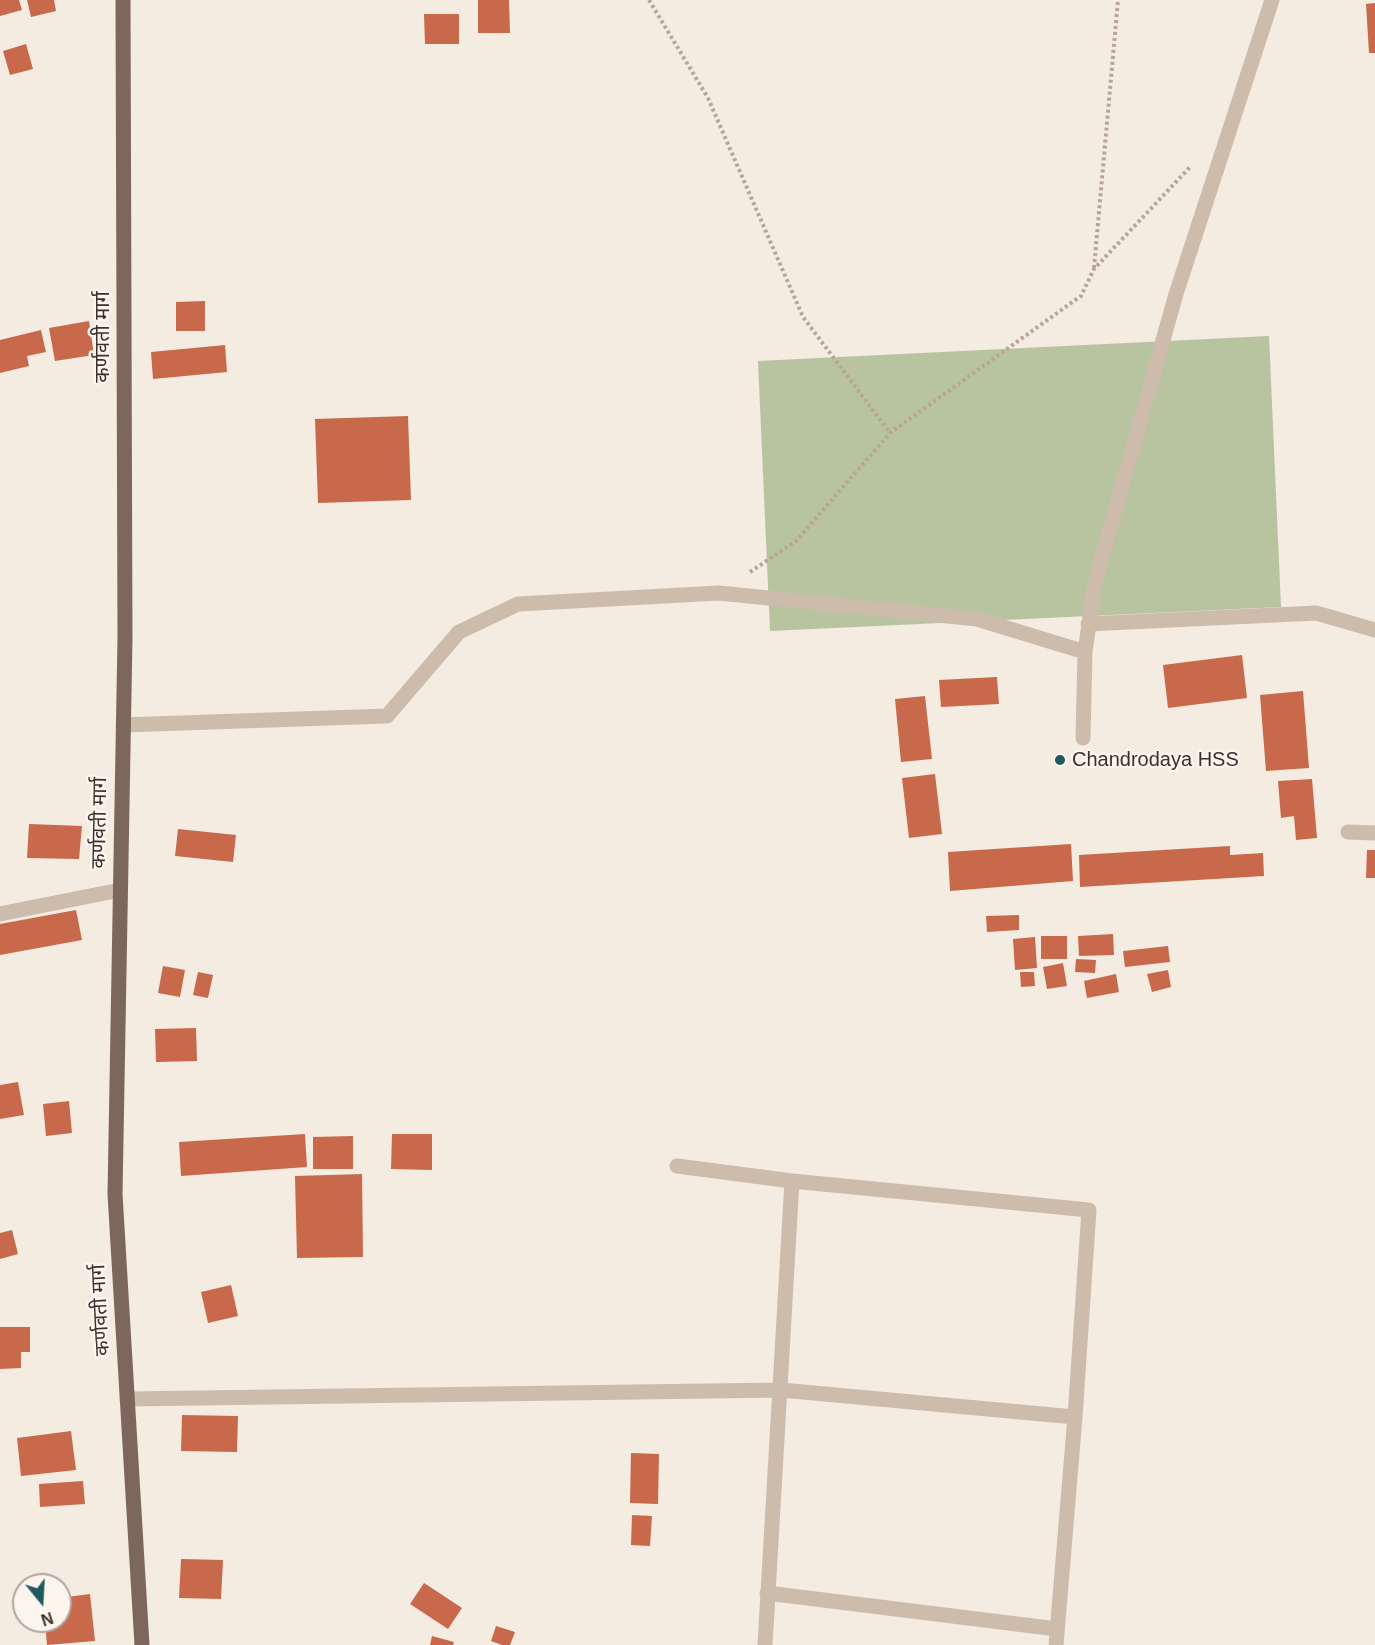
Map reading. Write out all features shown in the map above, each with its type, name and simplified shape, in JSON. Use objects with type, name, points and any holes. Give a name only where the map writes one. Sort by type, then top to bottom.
[{"type":"main road","name":"कर्णवती मार्ग","points":[[123,0],[125,638],[115,1194],[142,1645]]},
{"type":"street","points":[[1083,738],[1084,652],[1095,582],[1176,294],[1272,0]]},
{"type":"street","points":[[123,725],[387,716],[459,632],[518,604],[719,593],[977,619],[1084,652]]},
{"type":"street","points":[[1088,624],[1316,613],[1375,630]]},
{"type":"street","points":[[1348,832],[1375,833]]},
{"type":"street","points":[[0,914],[120,890]]},
{"type":"street","points":[[677,1166],[792,1181],[1089,1210],[1056,1645]]},
{"type":"street","points":[[765,1645],[792,1181]]},
{"type":"street","points":[[127,1399],[781,1390],[1075,1417]]},
{"type":"street","points":[[767,1593],[1057,1629]]},
{"type":"path","points":[[649,0],[708,98],[803,317],[890,433]]},
{"type":"path","points":[[1094,269],[1118,0]]},
{"type":"path","points":[[719,593],[796,541],[890,433],[1080,296],[1094,269],[1192,165]]},
{"type":"green space","points":[[1269,336],[1281,607],[770,631],[758,361]]},
{"type":"building","points":[[0,0],[19,0],[22,10],[0,16]]},
{"type":"building","points":[[27,0],[54,0],[56,11],[31,17]]},
{"type":"building","points":[[478,0],[509,0],[510,33],[478,33]]},
{"type":"building","points":[[1375,3],[1375,53],[1369,53],[1366,4]]},
{"type":"building","points":[[424,14],[459,14],[459,44],[425,44]]},
{"type":"building","points":[[26,44],[33,69],[10,75],[3,51]]},
{"type":"building","points":[[205,301],[205,331],[176,331],[176,302]]},
{"type":"building","points":[[89,321],[94,355],[55,361],[49,328]]},
{"type":"building","points":[[41,330],[46,352],[27,356],[29,366],[0,373],[0,340]]},
{"type":"building","points":[[225,345],[227,372],[153,379],[151,352]]},
{"type":"building","points":[[408,416],[411,500],[318,503],[315,419]]},
{"type":"building","points":[[1242,655],[1247,698],[1168,708],[1163,665]]},
{"type":"building","points":[[997,677],[999,704],[941,707],[939,680]]},
{"type":"building","points":[[1303,691],[1309,768],[1266,771],[1260,695]]},
{"type":"building","points":[[925,696],[932,759],[901,762],[895,699]]},
{"type":"building","points":[[935,774],[942,834],[909,838],[902,778]]},
{"type":"building","points":[[1312,779],[1317,838],[1296,840],[1294,816],[1281,818],[1278,781]]},
{"type":"building","points":[[29,824],[82,826],[79,859],[27,858]]},
{"type":"building","points":[[178,829],[236,835],[233,862],[175,856]]},
{"type":"building","points":[[1071,844],[1073,881],[950,891],[948,852]]},
{"type":"building","points":[[1230,846],[1230,855],[1263,853],[1264,876],[1080,887],[1079,855]]},
{"type":"building","points":[[1367,850],[1375,850],[1375,878],[1366,878]]},
{"type":"building","points":[[76,910],[82,940],[0,955],[0,924]]},
{"type":"building","points":[[1019,915],[1019,930],[987,932],[986,916]]},
{"type":"building","points":[[1113,934],[1114,955],[1079,956],[1078,936]]},
{"type":"building","points":[[1041,936],[1067,936],[1067,959],[1041,959]]},
{"type":"building","points":[[1035,937],[1037,968],[1015,970],[1013,939]]},
{"type":"building","points":[[1168,946],[1170,962],[1125,967],[1123,951]]},
{"type":"building","points":[[1076,959],[1096,960],[1095,973],[1075,972]]},
{"type":"building","points":[[1063,963],[1067,986],[1047,989],[1043,967]]},
{"type":"building","points":[[163,966],[185,970],[180,997],[158,993]]},
{"type":"building","points":[[1168,970],[1171,987],[1152,992],[1147,974]]},
{"type":"building","points":[[198,972],[213,975],[208,998],[193,995]]},
{"type":"building","points":[[1020,972],[1034,972],[1035,986],[1021,987]]},
{"type":"building","points":[[1116,974],[1119,992],[1087,998],[1084,981]]},
{"type":"building","points":[[196,1028],[197,1061],[156,1062],[155,1029]]},
{"type":"building","points":[[18,1082],[24,1115],[0,1119],[0,1085]]},
{"type":"building","points":[[69,1101],[72,1133],[46,1136],[43,1104]]},
{"type":"building","points":[[305,1134],[307,1167],[181,1176],[179,1142]]},
{"type":"building","points":[[392,1134],[432,1134],[432,1170],[391,1169]]},
{"type":"building","points":[[353,1136],[353,1169],[313,1169],[313,1137]]},
{"type":"building","points":[[362,1174],[363,1257],[297,1258],[295,1176]]},
{"type":"building","points":[[12,1230],[18,1254],[0,1259],[0,1233]]},
{"type":"building","points":[[231,1285],[238,1316],[208,1323],[201,1292]]},
{"type":"building","points":[[0,1327],[30,1327],[30,1352],[21,1352],[21,1368],[0,1369]]},
{"type":"building","points":[[182,1415],[238,1416],[237,1452],[181,1451]]},
{"type":"building","points":[[71,1431],[76,1470],[21,1476],[17,1438]]},
{"type":"building","points":[[631,1453],[659,1454],[658,1504],[630,1503]]},
{"type":"building","points":[[83,1481],[85,1504],[40,1507],[39,1484]]},
{"type":"building","points":[[632,1515],[652,1516],[650,1546],[631,1545]]},
{"type":"building","points":[[181,1559],[223,1560],[221,1599],[179,1598]]},
{"type":"building","points":[[424,1583],[462,1608],[448,1629],[410,1604]]},
{"type":"building","points":[[90,1594],[95,1641],[47,1645],[46,1633],[72,1633],[72,1596]]},
{"type":"building","points":[[496,1626],[515,1632],[510,1645],[491,1641]]},
{"type":"building","points":[[432,1636],[454,1642],[453,1645],[430,1645]]},
{"type":"place","name":"Chandrodaya HSS","points":[[1060,760]]}]
